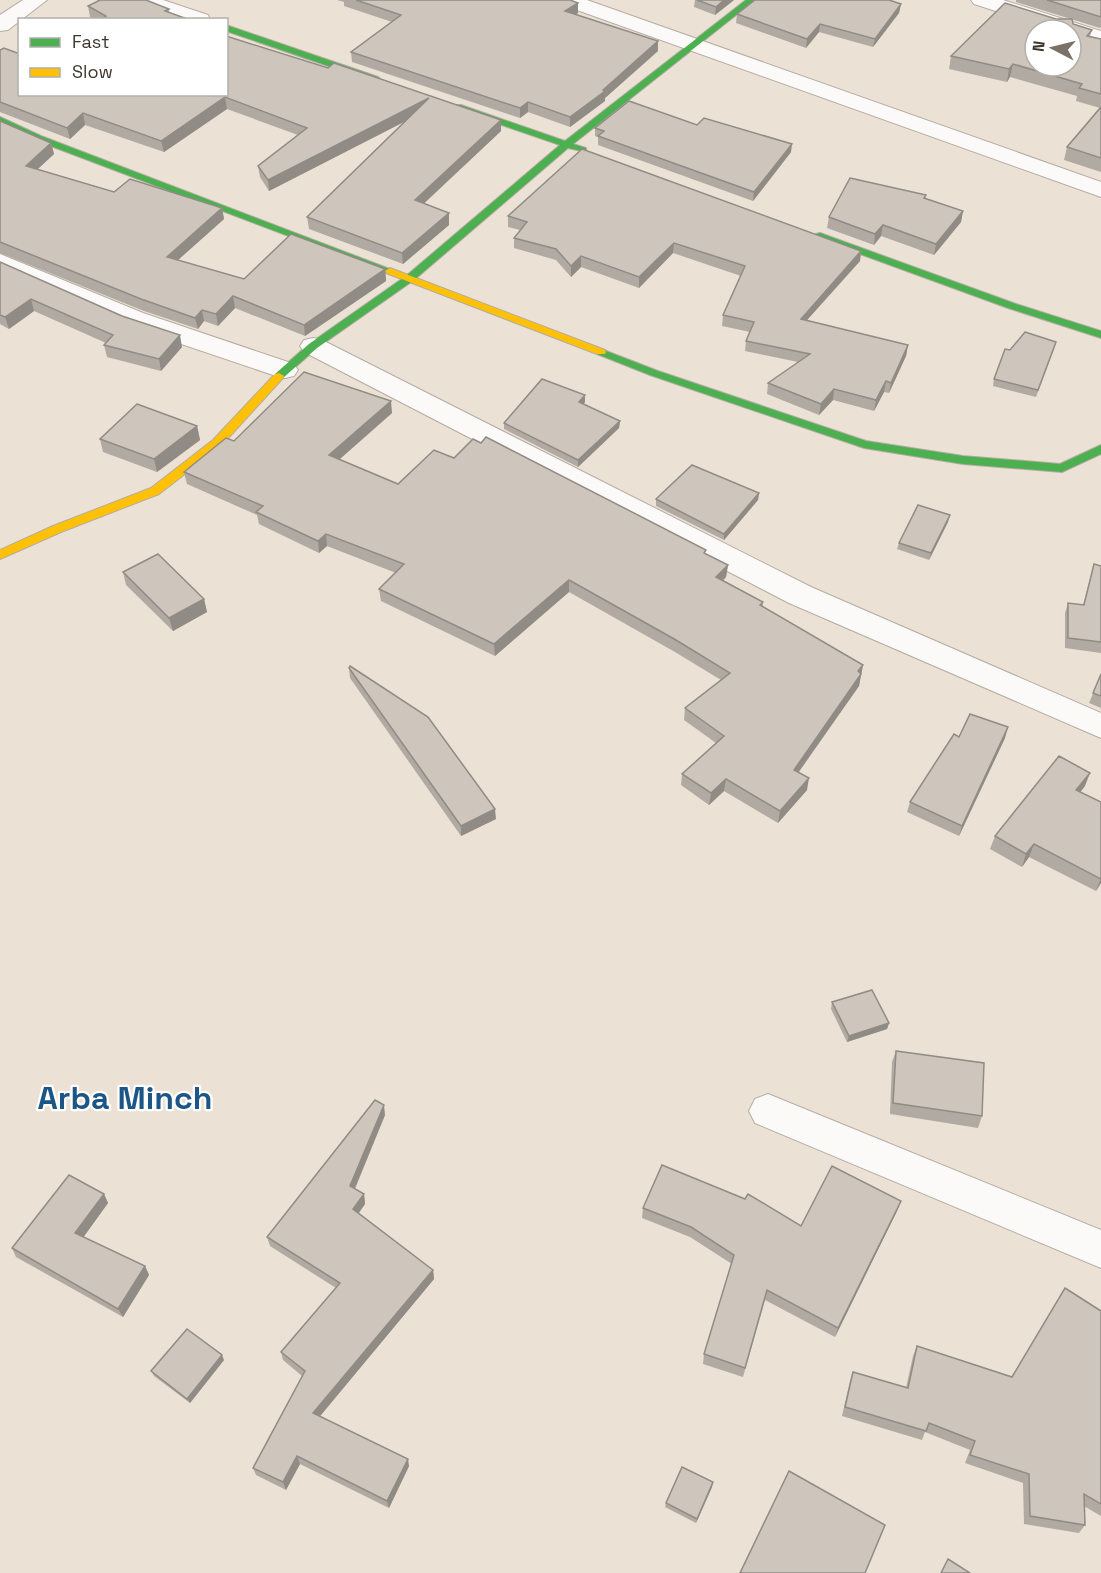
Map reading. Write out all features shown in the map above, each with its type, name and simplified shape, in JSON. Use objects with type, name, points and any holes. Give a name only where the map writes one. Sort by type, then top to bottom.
[{"type":"street","points":[[0,25],[37,0]]},
{"type":"street","points":[[143,0],[194,18]]},
{"type":"street","points":[[567,0],[1101,189]]},
{"type":"street","points":[[0,555],[57,529],[155,491],[217,443],[285,370],[313,346],[410,278],[567,144],[751,0]]},
{"type":"street","points":[[981,0],[1101,38]]},
{"type":"street","points":[[228,29],[386,83]]},
{"type":"street","points":[[442,102],[600,157]]},
{"type":"street","points":[[0,120],[38,138],[654,373],[864,444],[963,460],[1062,468],[1101,448]]},
{"type":"street","points":[[812,233],[1012,306],[1101,335]]},
{"type":"street","points":[[0,261],[134,319],[285,370]]},
{"type":"street","points":[[313,346],[800,595],[1101,726]]},
{"type":"street","points":[[768,1111],[1101,1249]]},
{"type":"building","points":[[100,0],[146,0],[169,9],[165,11],[184,18],[104,18],[106,16],[88,6]]},
{"type":"building","points":[[356,0],[570,0],[578,3],[565,11],[658,41],[603,90],[605,91],[570,117],[528,102],[520,108],[351,52],[401,15]]},
{"type":"building","points":[[697,0],[724,0],[716,7]]},
{"type":"building","points":[[755,0],[889,0],[901,4],[875,39],[820,24],[807,39],[737,14]]},
{"type":"building","points":[[1047,0],[1101,0],[1101,17]]},
{"type":"building","points":[[1005,3],[1053,18],[1023,18],[1023,67],[1013,64],[1009,69],[951,56]]},
{"type":"building","points":[[1083,27],[1092,30],[1087,36],[1101,39],[1101,94],[1079,88],[1082,84],[1061,78],[1083,78]]},
{"type":"building","points":[[228,37],[328,68],[334,63],[501,120],[415,200],[449,213],[402,253],[307,217],[429,98],[268,180],[258,166],[307,128],[225,97],[161,141],[83,113],[67,128],[0,102],[0,50],[4,48],[18,53],[18,96],[228,96]]},
{"type":"building","points":[[629,101],[697,125],[704,118],[792,144],[754,192],[598,136],[604,131],[595,128]]},
{"type":"building","points":[[1101,107],[1101,158],[1067,147]]},
{"type":"building","points":[[0,121],[51,143],[26,166],[114,192],[130,179],[222,208],[167,257],[244,279],[291,234],[385,269],[304,325],[233,296],[216,314],[202,310],[195,318],[141,299],[0,242]]},
{"type":"building","points":[[582,149],[861,251],[801,319],[908,345],[891,383],[886,381],[876,400],[834,389],[821,404],[768,383],[810,354],[746,341],[754,322],[723,315],[745,266],[674,243],[639,277],[581,256],[571,266],[556,249],[514,238],[527,222],[508,216]]},
{"type":"building","points":[[850,178],[926,195],[924,198],[963,211],[936,244],[883,225],[875,234],[829,217]]},
{"type":"building","points":[[0,262],[122,316],[180,335],[159,359],[104,345],[113,335],[31,299],[5,317],[0,315]]},
{"type":"building","points":[[1025,332],[1056,342],[1038,390],[994,379],[1005,349],[1010,350]]},
{"type":"building","points":[[304,372],[391,401],[329,455],[398,484],[434,450],[454,458],[473,439],[481,443],[486,437],[706,550],[704,553],[728,565],[716,577],[763,602],[760,605],[863,665],[858,671],[861,674],[794,770],[809,778],[780,811],[726,779],[711,793],[682,774],[724,736],[685,708],[730,673],[569,580],[494,644],[379,589],[404,564],[326,534],[318,541],[256,512],[263,506],[184,472],[226,438],[234,441]]},
{"type":"building","points":[[542,379],[585,395],[579,402],[620,421],[578,460],[504,423]]},
{"type":"building","points":[[137,404],[197,426],[154,459],[100,439]]},
{"type":"building","points":[[692,465],[759,493],[724,534],[656,499]]},
{"type":"building","points":[[918,505],[950,515],[931,553],[899,543]]},
{"type":"building","points":[[158,554],[204,599],[169,618],[123,572]]},
{"type":"building","points":[[1094,564],[1101,566],[1101,642],[1068,638],[1068,603],[1084,605]]},
{"type":"building","points":[[350,666],[428,717],[495,809],[461,826],[349,668]]},
{"type":"building","points":[[1101,674],[1101,696],[1093,693]]},
{"type":"building","points":[[970,714],[1008,727],[962,826],[910,802],[954,734],[959,737]]},
{"type":"building","points":[[1059,756],[1090,773],[1076,790],[1101,802],[1101,879],[1034,844],[1026,854],[995,836]]},
{"type":"building","points":[[872,990],[889,1023],[849,1036],[832,1002]]},
{"type":"building","points":[[896,1051],[984,1063],[982,1116],[893,1103]]},
{"type":"building","points":[[375,1100],[384,1105],[350,1186],[364,1194],[353,1209],[433,1270],[313,1413],[408,1459],[387,1501],[297,1456],[283,1482],[253,1468],[305,1371],[281,1352],[340,1283],[267,1237]]},
{"type":"building","points":[[662,1165],[745,1199],[748,1194],[801,1226],[832,1166],[901,1201],[838,1328],[767,1290],[745,1368],[704,1354],[734,1255],[691,1227],[643,1208]]},
{"type":"building","points":[[69,1175],[104,1194],[75,1233],[145,1266],[118,1309],[12,1248]]},
{"type":"building","points":[[1065,1288],[1101,1311],[1101,1504],[1084,1494],[1085,1525],[1030,1516],[1029,1474],[970,1455],[975,1441],[929,1423],[926,1431],[845,1407],[853,1372],[908,1388],[917,1346],[1012,1377]]},
{"type":"building","points":[[187,1329],[222,1355],[187,1399],[151,1371]]},
{"type":"building","points":[[682,1467],[713,1482],[697,1519],[666,1503]]},
{"type":"building","points":[[789,1471],[885,1525],[865,1573],[740,1573]]},
{"type":"building","points":[[948,1559],[970,1573],[941,1573]]},
{"type":"traffic: fast","points":[[279,376],[313,346],[410,278],[567,144],[751,0]]},
{"type":"traffic: fast","points":[[228,29],[375,79]]},
{"type":"traffic: fast","points":[[458,107],[583,150]]},
{"type":"traffic: fast","points":[[0,120],[38,138],[390,271]]},
{"type":"traffic: fast","points":[[820,236],[1012,306],[1101,335]]},
{"type":"traffic: fast","points":[[601,352],[654,373],[864,444],[963,460],[1062,468],[1101,449]]},
{"type":"traffic: slow","points":[[390,271],[601,352]]},
{"type":"traffic: slow","points":[[0,555],[57,529],[155,491],[217,443],[279,376]]},
{"type":"district","name":"Arba Minch","points":[[125,1098]]}]
